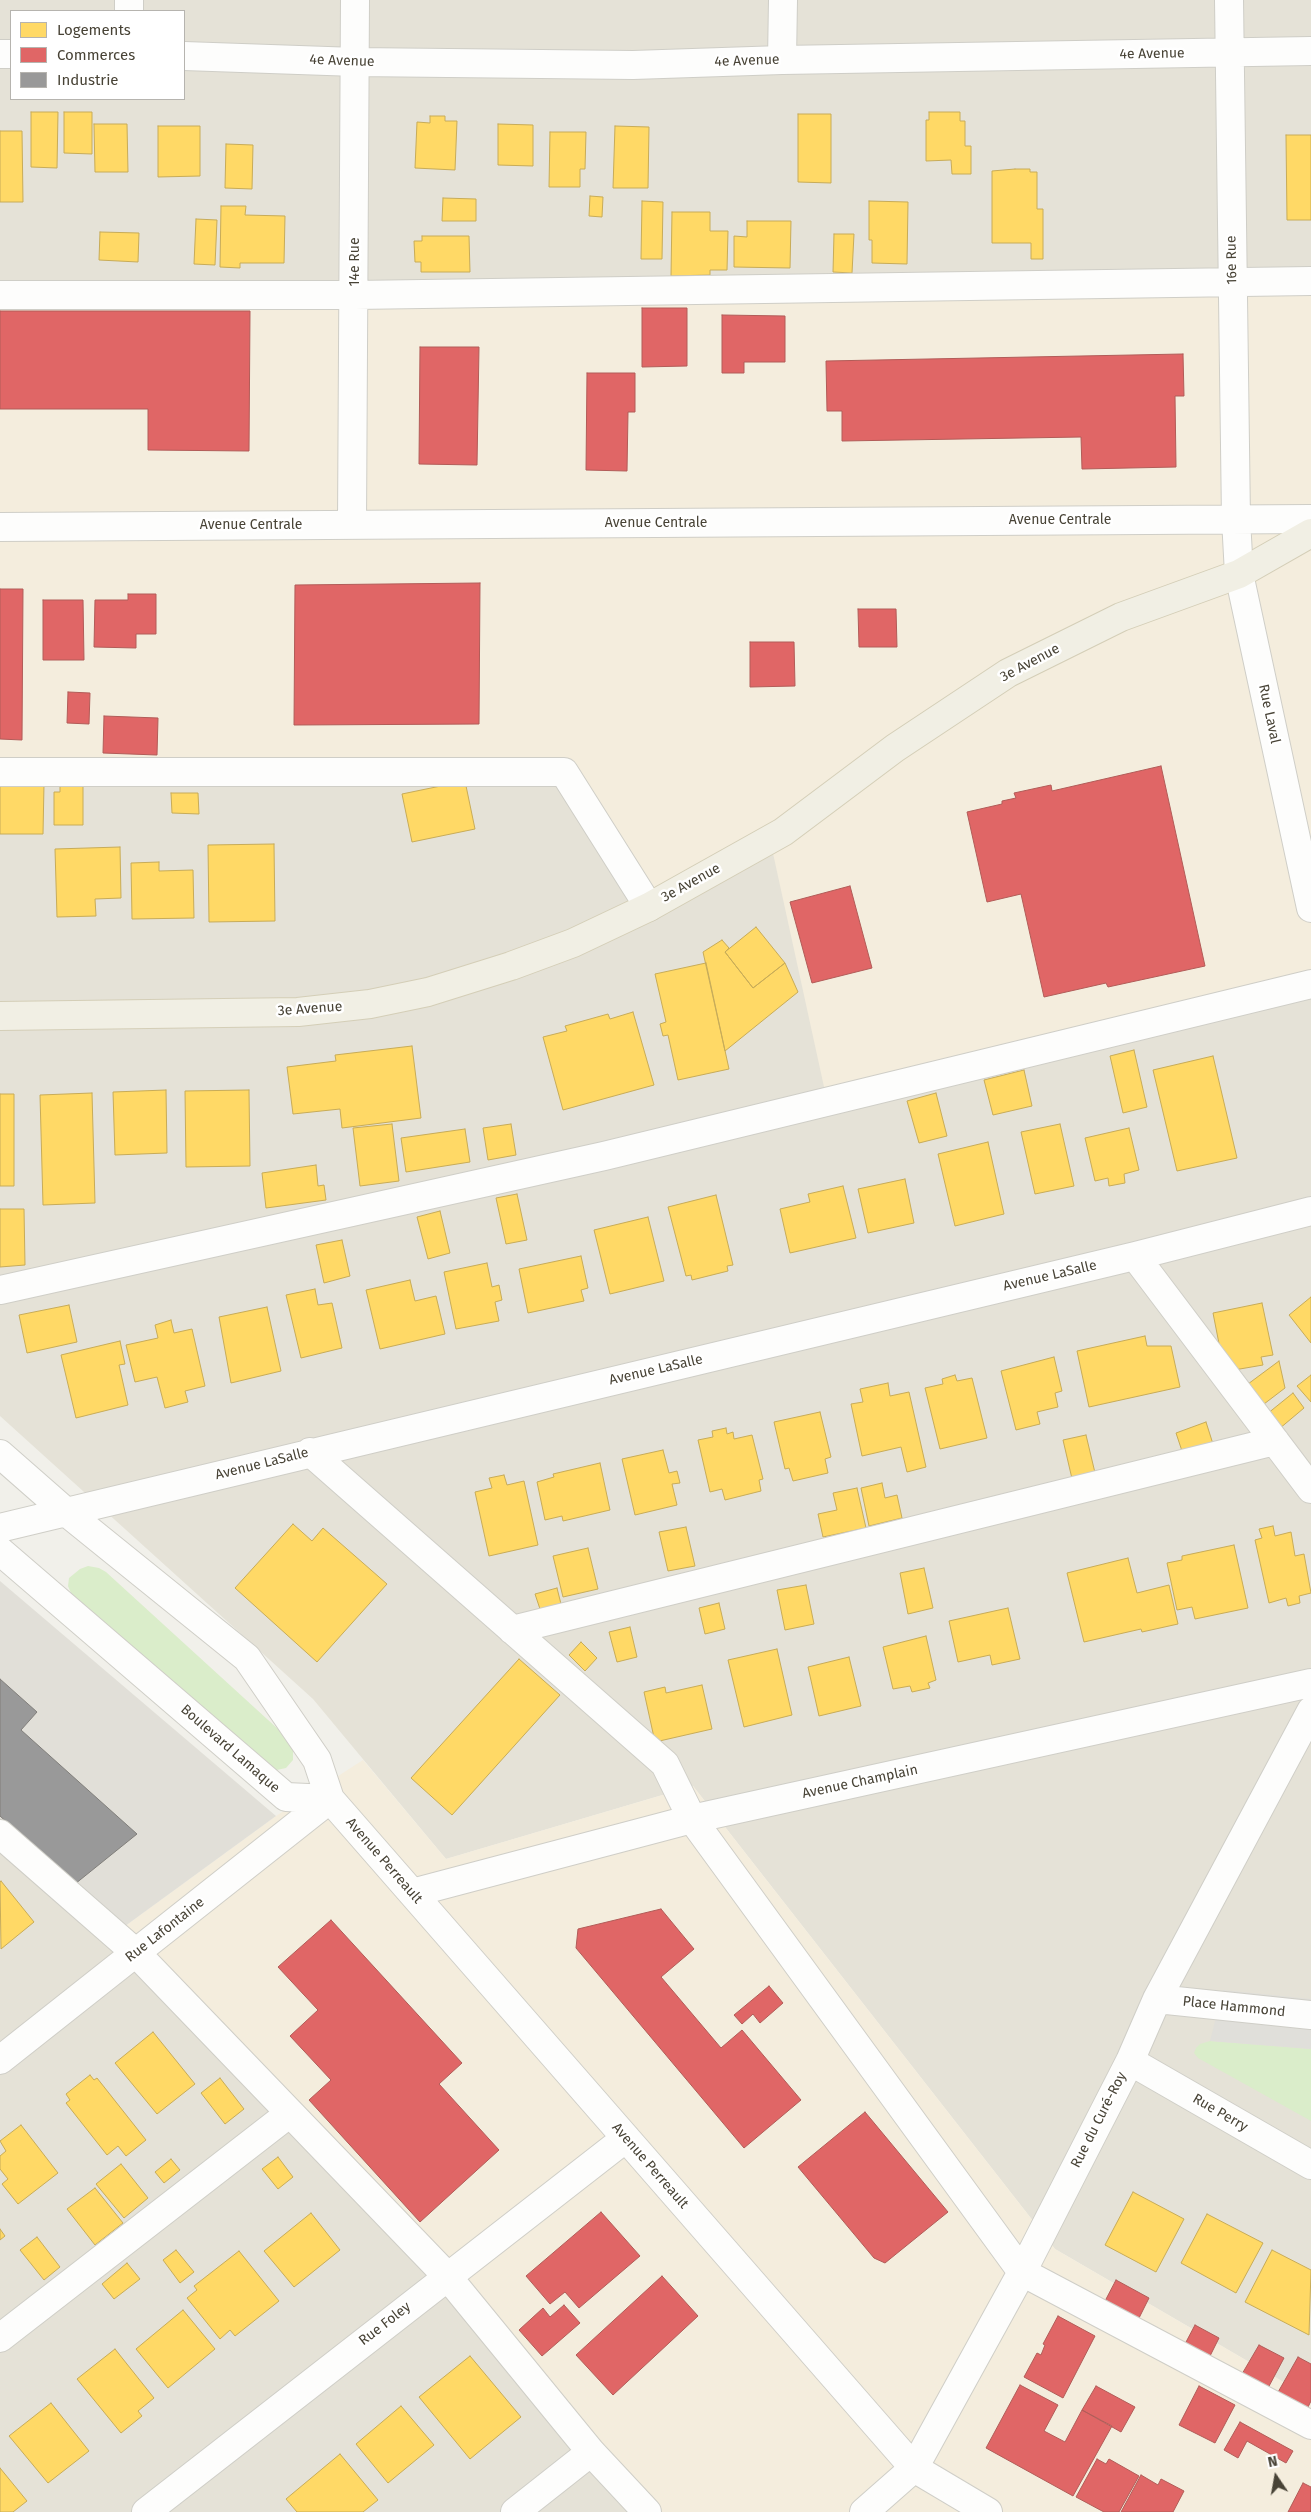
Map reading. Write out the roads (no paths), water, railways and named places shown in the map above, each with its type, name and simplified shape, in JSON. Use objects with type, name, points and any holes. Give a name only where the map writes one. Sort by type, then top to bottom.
[{"type":"main road","name":"3e Avenue","points":[[0,1016],[298,1012],[370,1004],[428,992],[573,944],[649,907],[783,832],[895,748],[1008,673],[1121,617],[1239,574],[1311,532]]},
{"type":"street","name":"14e Rue","points":[[352,524],[356,0]]},
{"type":"street","points":[[782,60],[783,0]]},
{"type":"street","name":"16e Rue","points":[[1228,0],[1236,519]]},
{"type":"street","name":"4e Avenue","points":[[185,56],[356,62],[633,65],[782,60],[1311,51]]},
{"type":"street","points":[[0,295],[355,295],[1311,281]]},
{"type":"street","name":"Avenue Centrale","points":[[0,527],[1311,518]]},
{"type":"street","name":"Rue Laval","points":[[1236,519],[1239,574],[1311,908]]},
{"type":"street","points":[[0,772],[564,772],[649,907]]},
{"type":"street","points":[[0,1290],[604,1156],[1311,984]]},
{"type":"street","name":"Avenue LaSalle","points":[[0,1528],[310,1452],[1135,1256],[1311,1211]]},
{"type":"street","points":[[1135,1256],[1311,1489]]},
{"type":"street","points":[[512,1630],[1274,1441]]},
{"type":"street","points":[[310,1452],[665,1764],[692,1819],[1022,2272],[1311,2425]]},
{"type":"street","points":[[0,1454],[65,1511],[247,1658],[317,1760],[330,1799]]},
{"type":"street","name":"Boulevard Lamaque","points":[[0,1551],[286,1797],[330,1799]]},
{"type":"street","name":"Avenue Champlain","points":[[412,1893],[692,1819],[1311,1682]]},
{"type":"street","name":"Rue du Curé-Roy","points":[[864,2512],[914,2468],[1022,2272],[1130,2061],[1157,1999],[1311,1711]]},
{"type":"street","name":"Avenue Perreault","points":[[330,1799],[914,2468],[988,2512]]},
{"type":"street","name":"Rue Lafontaine","points":[[0,2060],[330,1799]]},
{"type":"street","points":[[0,1834],[136,1953],[447,2276],[591,2452],[647,2512]]},
{"type":"street","name":"Place Hammond","points":[[1157,1999],[1311,2015]]},
{"type":"street","name":"Rue Perry","points":[[1130,2061],[1311,2165]]},
{"type":"street","points":[[0,2338],[290,2113]]},
{"type":"street","name":"Rue Foley","points":[[146,2512],[626,2138]]},
{"type":"street","points":[[515,2512],[591,2452]]}]
